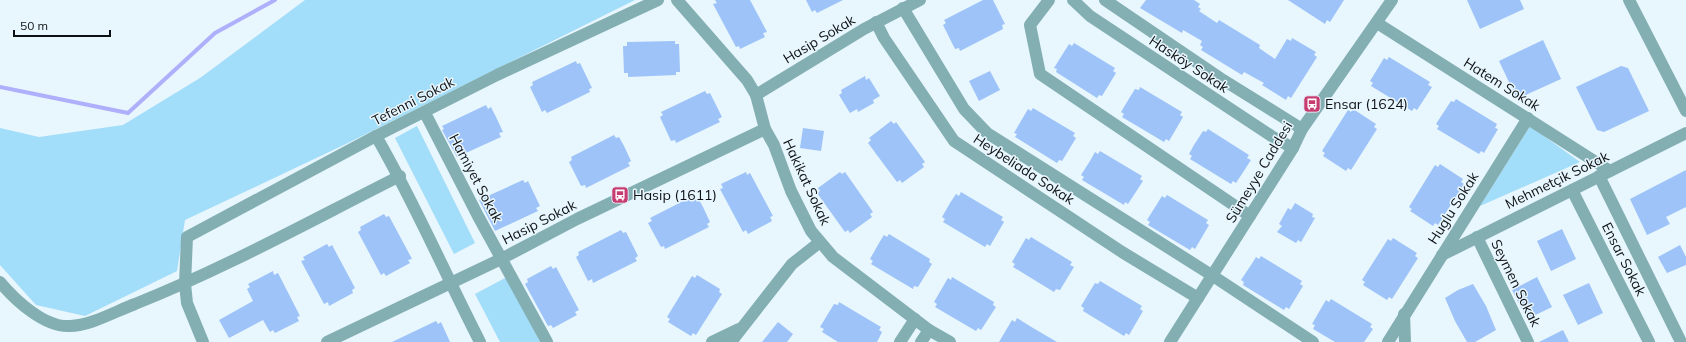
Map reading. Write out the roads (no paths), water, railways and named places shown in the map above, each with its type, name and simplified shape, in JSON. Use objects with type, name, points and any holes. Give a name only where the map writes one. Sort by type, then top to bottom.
[{"type":"street","name":"Tefenni Sokak","points":[[186,284],[187,237],[376,136],[497,75],[658,0]]},
{"type":"street","name":"Hakikat Sokak","points":[[677,0],[747,80],[756,95],[764,129],[774,145],[791,191],[810,231],[832,257],[929,330],[950,342]]},
{"type":"street","name":"Hasip Sokak","points":[[756,95],[876,22],[920,0]]},
{"type":"street","points":[[1049,0],[1030,25],[1040,74],[1250,216]]},
{"type":"street","name":"Hasköy Sokak","points":[[1073,0],[1090,16],[1272,137],[1293,148]]},
{"type":"street","points":[[1105,0],[1220,78],[1302,129]]},
{"type":"street","name":"Sümeyye Caddesi","points":[[1170,342],[1293,148],[1302,129],[1392,0]]},
{"type":"street","points":[[1629,0],[1686,111]]},
{"type":"street","points":[[903,8],[964,110],[987,133],[1213,276],[1313,342]]},
{"type":"street","name":"Heybeliada Sokak","points":[[876,22],[884,38],[954,141],[1122,252],[1198,298]]},
{"type":"street","name":"Hatem Sokak","points":[[1377,23],[1528,118],[1605,173]]},
{"type":"street","name":"Hamiyet Sokak","points":[[424,113],[501,259],[547,342]]},
{"type":"street","name":"Huglu Sokak","points":[[1388,342],[1404,314],[1528,118]]},
{"type":"street","name":"Hasip Sokak","points":[[327,342],[449,282],[501,259],[576,219],[764,129]]},
{"type":"street","name":"Mehmetçik Sokak","points":[[1442,255],[1686,133]]},
{"type":"street","points":[[376,136],[400,176],[449,282],[480,342]]},
{"type":"street","points":[[1605,173],[1681,342]]},
{"type":"street","points":[[0,282],[26,309],[49,322],[69,327],[87,323],[186,284],[400,176]]},
{"type":"street","name":"Ensar Sokak","points":[[1572,190],[1649,342]]},
{"type":"street","name":"Seymen Sokak","points":[[1476,237],[1528,342]]},
{"type":"street","points":[[731,342],[792,264],[820,242]]},
{"type":"street","points":[[186,284],[187,303],[203,342]]},
{"type":"street","points":[[1404,314],[1405,342]]},
{"type":"street","points":[[900,342],[915,319]]},
{"type":"street","points":[[712,342],[742,327]]},
{"type":"street","points":[[921,342],[929,330]]},
{"type":"waterway","points":[[0,87],[128,113],[215,33],[275,0]]},
{"type":"place","name":"Ensar (1624)","points":[[1312,104]]},
{"type":"place","name":"Hasip (1611)","points":[[620,195]]}]
